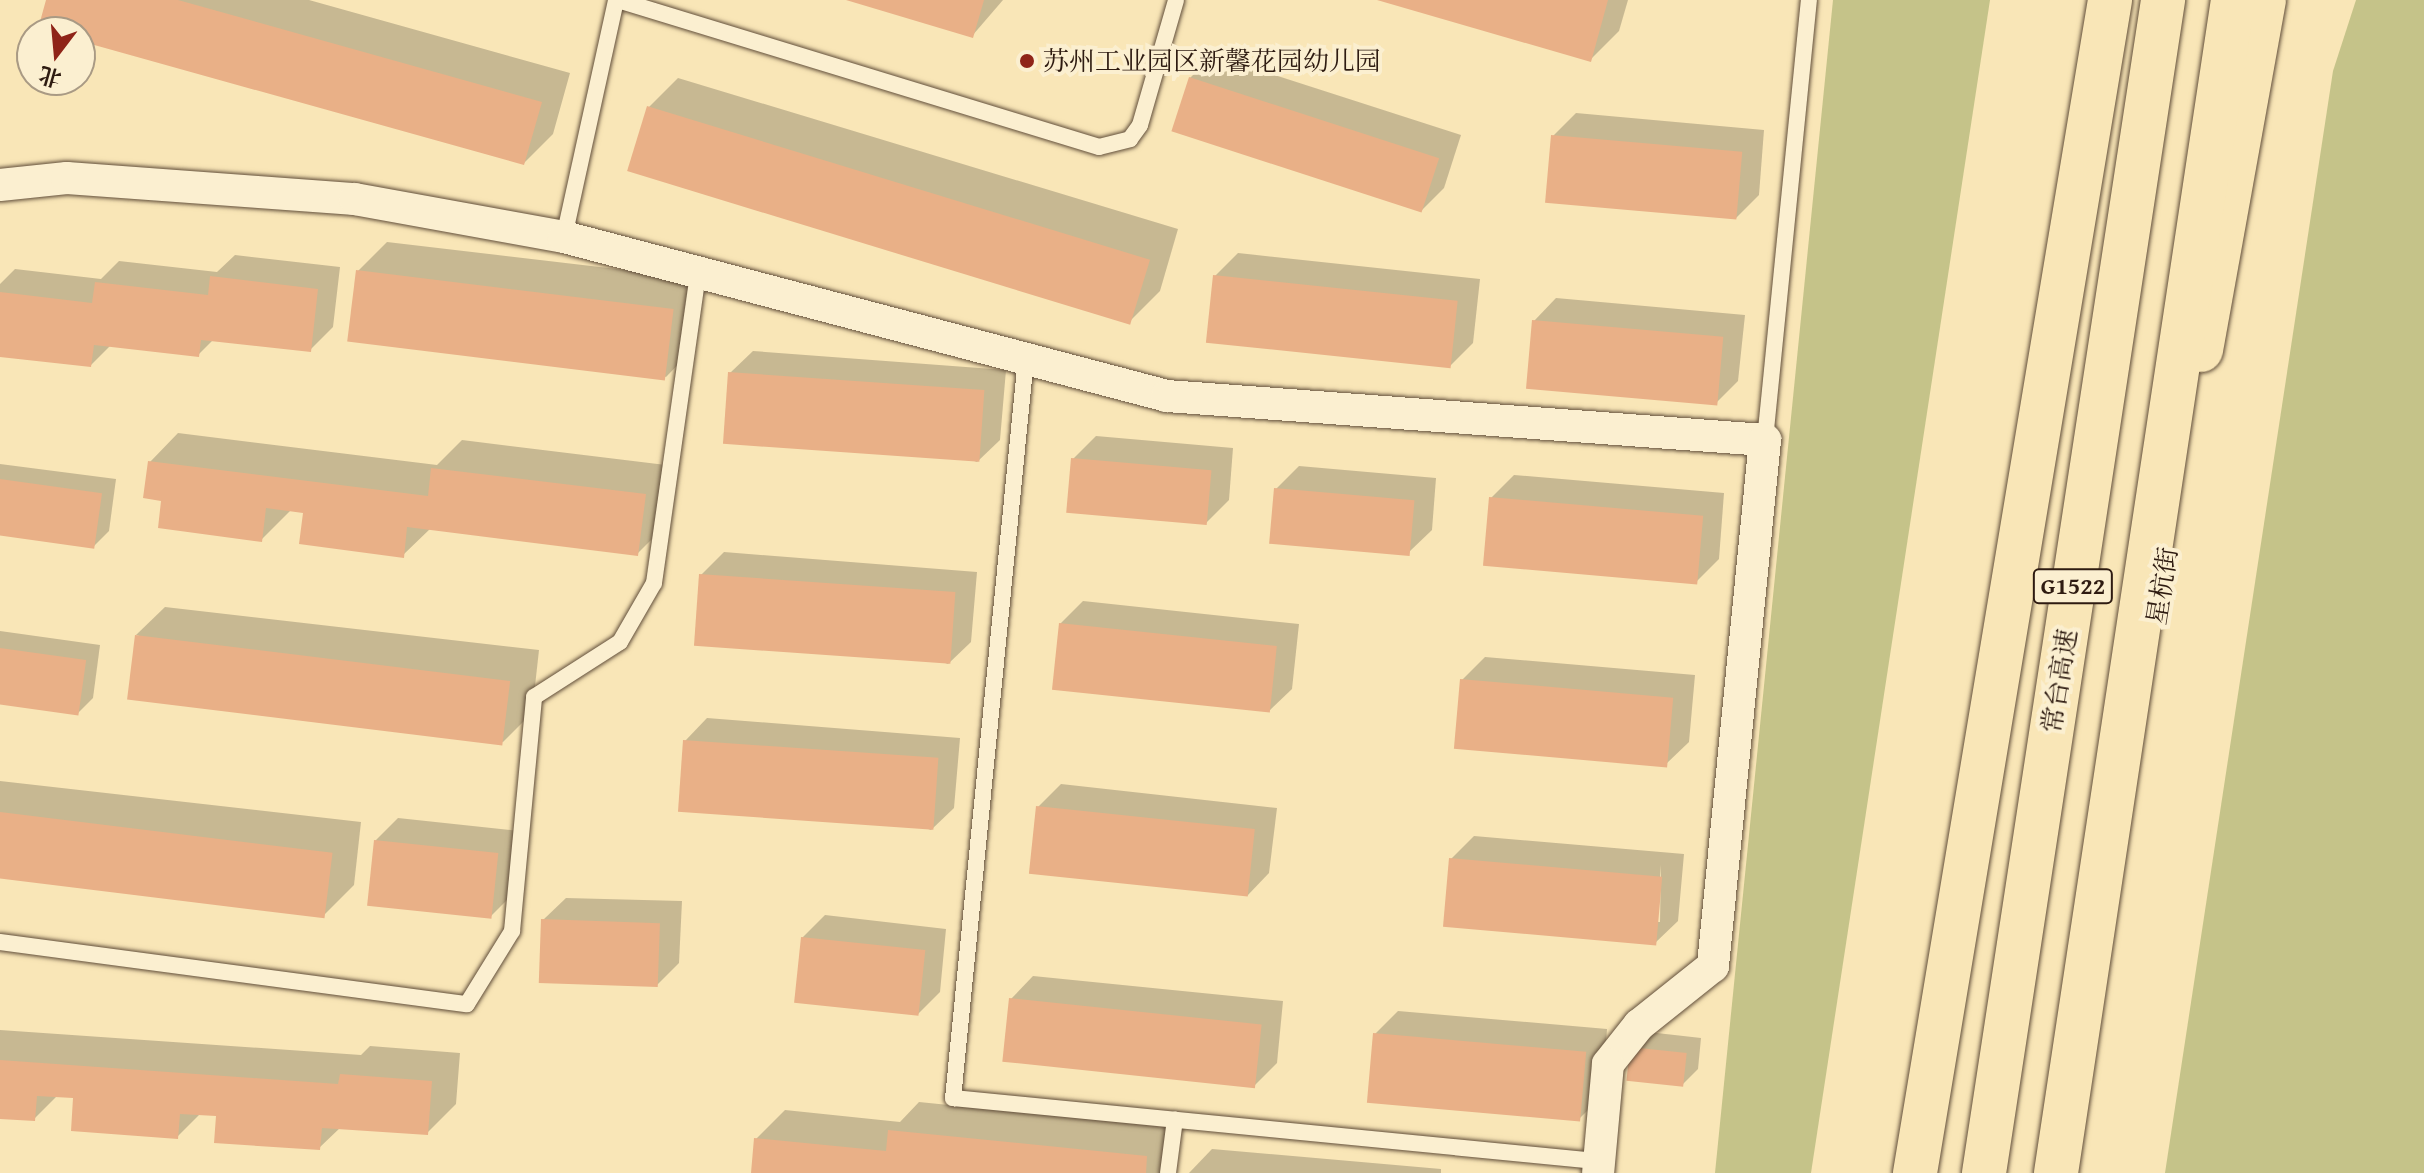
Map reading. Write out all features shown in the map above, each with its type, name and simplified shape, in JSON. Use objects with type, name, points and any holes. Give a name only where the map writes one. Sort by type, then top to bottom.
[{"type":"main road","points":[[1915,1173],[2110,0]]},
{"type":"main road","name":"常台高速","points":[[1984,1173],[2163,0]]},
{"type":"main road","name":"G1522","points":[[2056,1173],[2233,0]]},
{"type":"main road","name":"星杭街","points":[[2063,1173],[2264,0]]},
{"type":"street","points":[[0,185],[67,178],[355,199],[564,237],[1167,396],[1765,440],[1713,966],[1639,1025],[1608,1064],[1597,1167]]},
{"type":"lane","points":[[564,237],[617,0],[1099,147],[1130,139],[1140,125],[1176,0]]},
{"type":"lane","points":[[1765,440],[1809,0]]},
{"type":"lane","points":[[0,942],[467,1004],[512,931],[534,697],[620,642],[654,583],[698,272]]},
{"type":"lane","points":[[1026,358],[953,1098],[1175,1119],[1597,1167]]},
{"type":"lane","points":[[1168,1173],[1175,1119]]},
{"type":"shaded area","points":[[1833,0],[1990,0],[1811,1173],[1715,1173]]},
{"type":"shaded area","points":[[2356,0],[2424,0],[2424,1173],[2165,1173],[2333,71]]},
{"type":"building","points":[[46,0],[178,0],[542,102],[524,165],[96,45],[96,16],[42,16]]},
{"type":"building","points":[[846,0],[984,0],[973,38]]},
{"type":"building","points":[[1377,0],[1608,0],[1591,62]]},
{"type":"building","points":[[1189,77],[1439,158],[1422,212],[1171,131]]},
{"type":"building","points":[[647,106],[1150,260],[1130,325],[627,171]]},
{"type":"building","points":[[1551,135],[1742,152],[1736,219],[1545,203]]},
{"type":"building","points":[[356,270],[674,309],[665,380],[347,341]]},
{"type":"building","points":[[1213,275],[1458,301],[1451,368],[1206,343]]},
{"type":"building","points":[[210,276],[318,289],[311,352],[201,340],[199,357],[94,345],[91,367],[0,357],[0,292],[92,303],[95,282],[208,295]]},
{"type":"building","points":[[1532,320],[1723,337],[1717,405],[1526,389]]},
{"type":"building","points":[[728,372],[984,390],[979,462],[723,444]]},
{"type":"building","points":[[1071,458],[1211,470],[1207,525],[1066,513]]},
{"type":"building","points":[[148,461],[428,496],[431,468],[646,494],[638,556],[407,527],[404,558],[299,544],[303,513],[266,508],[262,542],[158,528],[161,501],[143,498]]},
{"type":"building","points":[[0,479],[102,493],[94,549],[0,536]]},
{"type":"building","points":[[1274,488],[1414,500],[1410,556],[1269,544]]},
{"type":"building","points":[[1489,497],[1703,516],[1697,584],[1483,566]]},
{"type":"building","points":[[699,574],[955,592],[950,664],[694,646]]},
{"type":"building","points":[[1059,623],[1277,646],[1270,713],[1052,690]]},
{"type":"building","points":[[135,635],[510,681],[502,746],[127,700]]},
{"type":"building","points":[[0,648],[86,660],[78,716],[0,705]]},
{"type":"building","points":[[1460,679],[1673,698],[1667,767],[1454,749]]},
{"type":"building","points":[[683,740],[938,758],[933,830],[678,812]]},
{"type":"building","points":[[1036,806],[1255,829],[1248,897],[1029,874]]},
{"type":"building","points":[[0,812],[333,853],[324,918],[0,878]]},
{"type":"building","points":[[374,840],[498,853],[491,919],[367,906]]},
{"type":"building","points":[[1449,858],[1662,877],[1656,945],[1443,927]]},
{"type":"building","points":[[541,919],[660,923],[658,987],[539,983]]},
{"type":"building","points":[[801,937],[925,950],[918,1016],[794,1003]]},
{"type":"building","points":[[1009,998],[1262,1025],[1255,1088],[1002,1062]]},
{"type":"building","points":[[1373,1033],[1586,1052],[1580,1121],[1367,1103]]},
{"type":"building","points":[[1630,1047],[1687,1053],[1683,1087],[1626,1081]]},
{"type":"building","points":[[0,1060],[338,1084],[340,1074],[432,1081],[428,1135],[322,1128],[320,1150],[214,1143],[216,1116],[180,1114],[178,1139],[71,1131],[73,1098],[37,1096],[35,1121],[0,1119]]},
{"type":"building","points":[[888,1130],[1147,1156],[1146,1173],[751,1173],[754,1138],[886,1151]]},
{"type":"place","name":"苏州工业园区新馨花园幼儿园","points":[[1027,61]]}]
